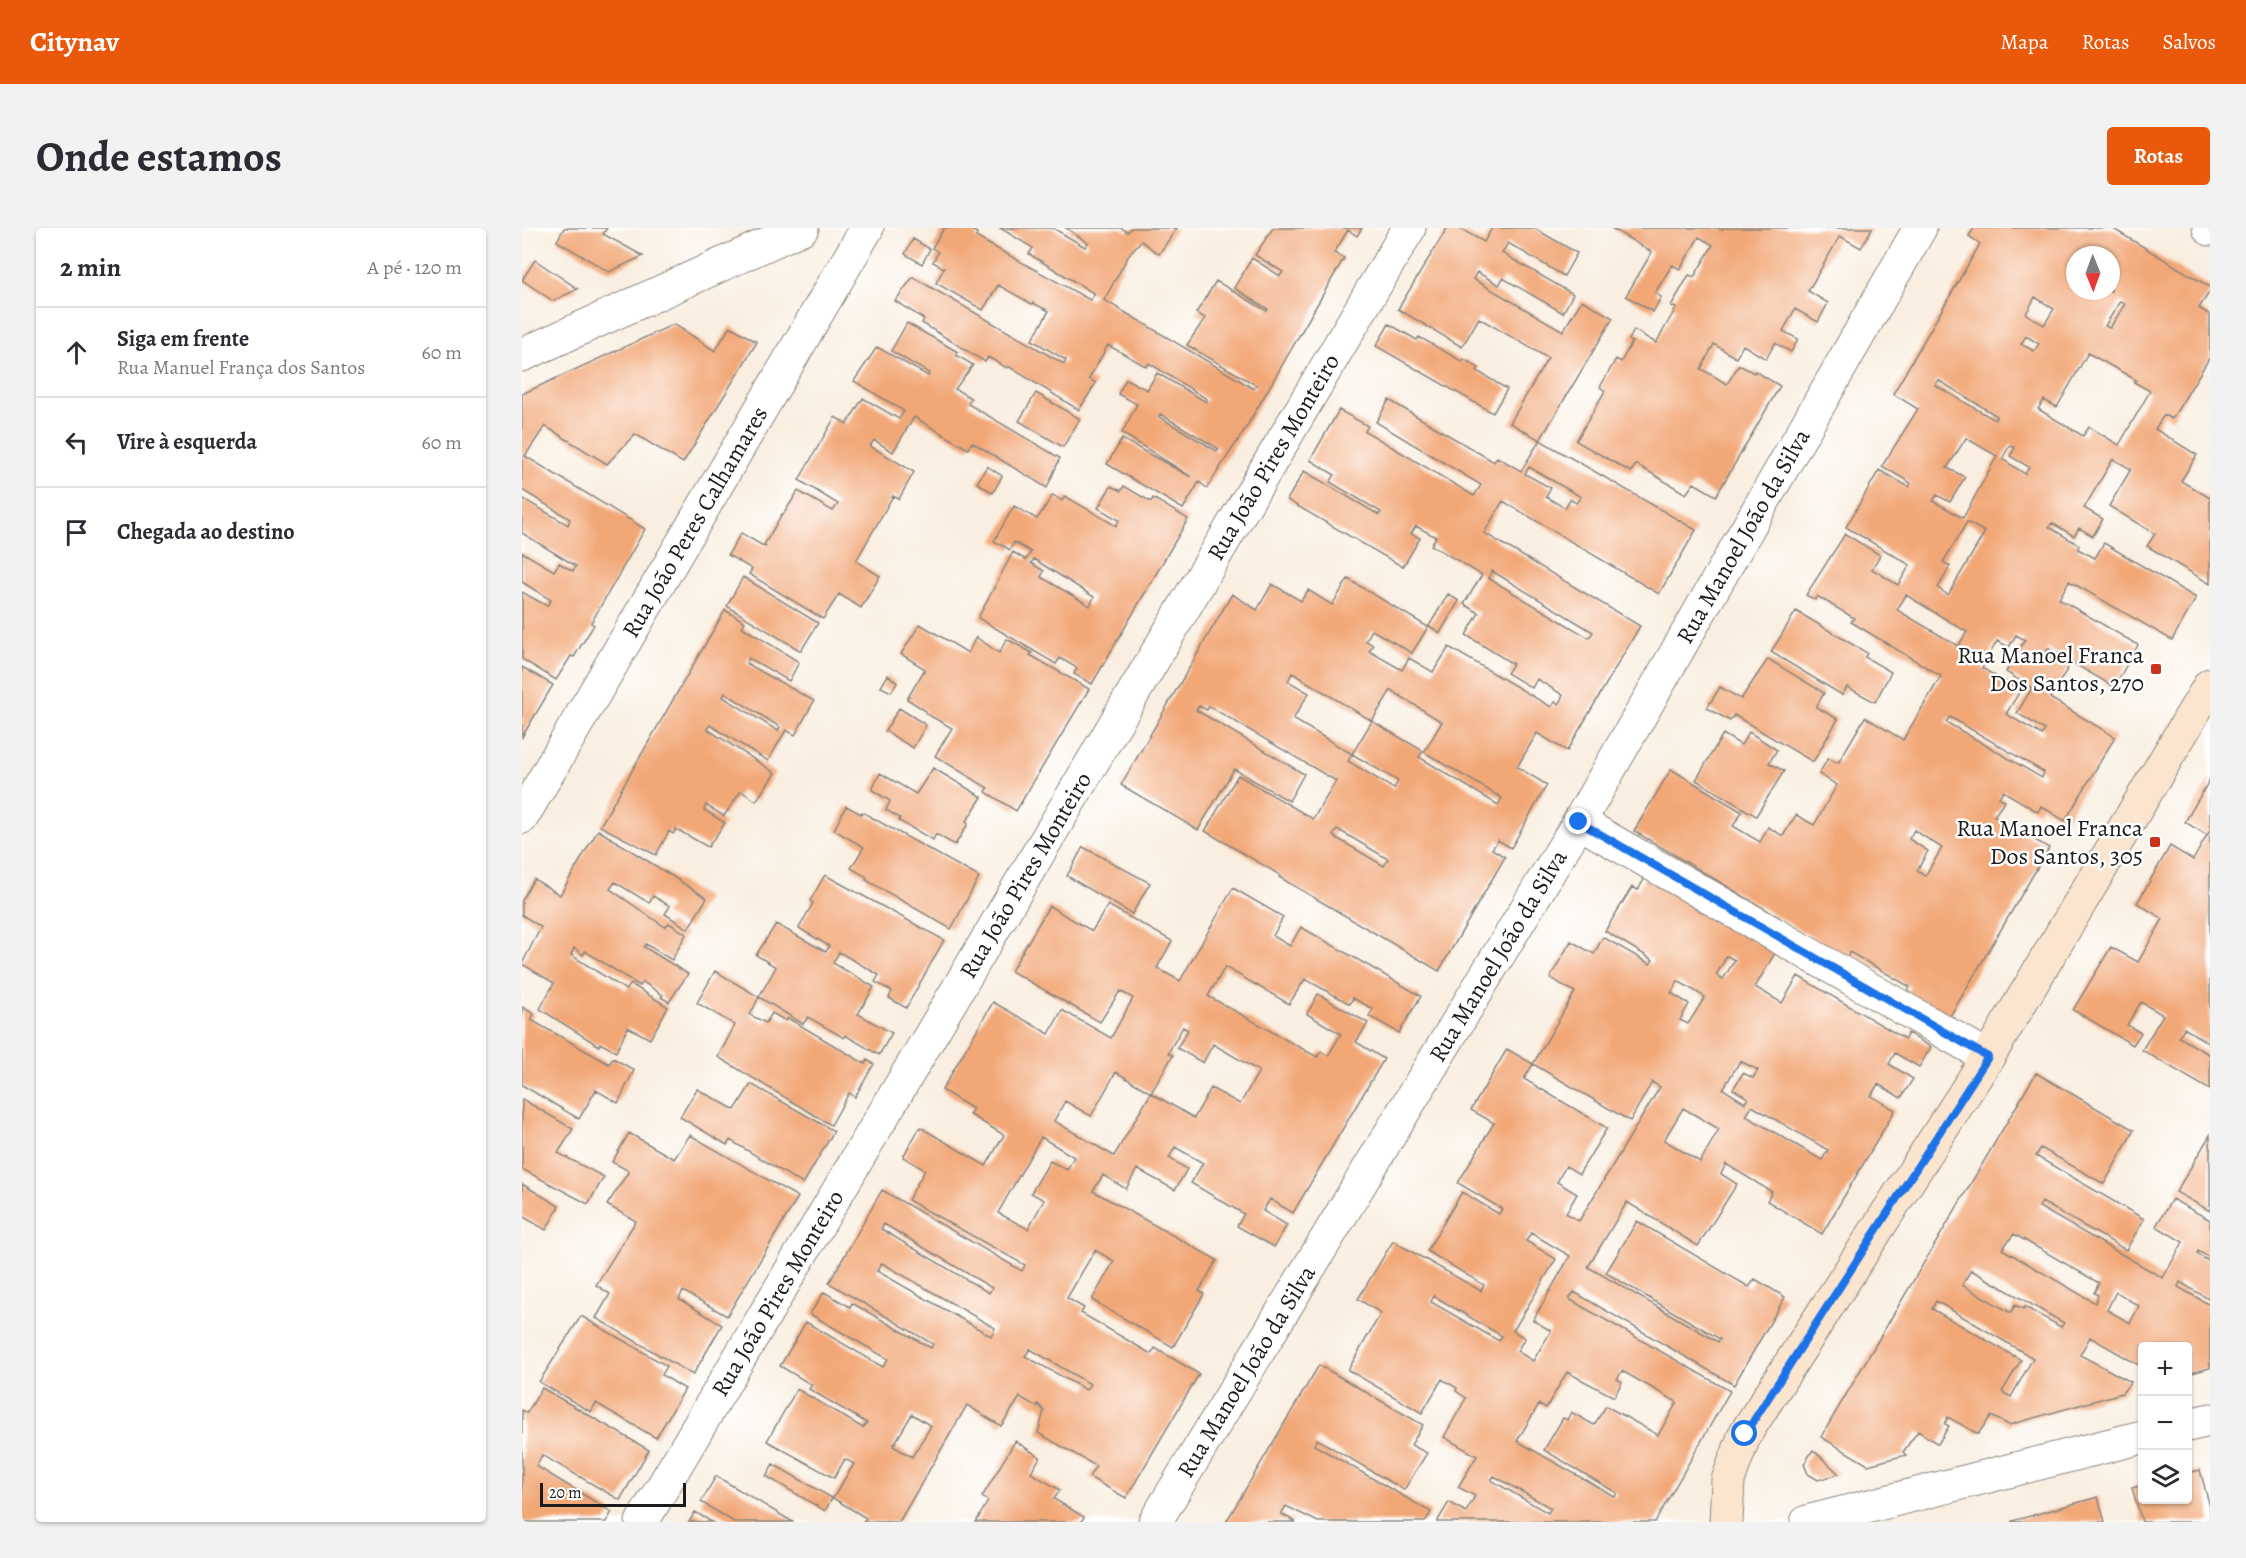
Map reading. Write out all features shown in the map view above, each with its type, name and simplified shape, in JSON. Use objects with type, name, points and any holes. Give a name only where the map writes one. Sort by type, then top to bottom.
[{"type":"street","points":[[522,355],[802,228]]},
{"type":"street","name":"Rua João Peres Calhamares","points":[[522,817],[867,228]]},
{"type":"street","name":"Rua João Pires Monteiro","points":[[642,1522],[1408,228]]},
{"type":"street","name":"Rua Manoel João da Silva","points":[[1155,1522],[1579,822],[1920,228]]},
{"type":"street","points":[[1726,1522],[1728,1480],[1745,1434],[1988,1057],[2210,685]]},
{"type":"street","points":[[1579,822],[1988,1057]]},
{"type":"street","points":[[2192,1424],[2210,1420]]},
{"type":"street","points":[[1807,1522],[2138,1438]]},
{"type":"building","points":[[564,228],[607,228],[603,234],[643,256],[609,272],[557,241]]},
{"type":"building","points":[[944,228],[968,228],[977,233],[976,237],[1090,300],[1095,294],[1029,254],[1033,248],[1000,228],[1053,228],[1085,247],[1088,243],[1066,228],[1121,228],[1128,232],[1131,228],[1177,228],[1159,254],[1141,241],[1130,253],[1104,300],[1254,389],[1256,385],[1187,345],[1205,318],[1196,313],[1216,281],[1267,311],[1268,309],[1234,288],[1252,258],[1280,276],[1283,272],[1255,255],[1273,228],[1362,228],[1357,236],[1348,230],[1334,253],[1344,258],[1247,426],[1207,488],[1199,482],[1183,509],[1107,464],[1122,439],[1191,477],[1122,433],[1137,404],[1118,394],[1126,379],[1147,390],[1157,373],[1206,402],[1207,399],[1149,363],[1147,367],[1108,345],[1089,379],[1096,383],[1079,410],[1008,366],[1007,368],[988,357],[985,362],[922,323],[924,319],[895,301],[913,277],[1064,364],[1066,360],[1032,340],[1049,311],[998,285],[983,310],[936,283],[944,268],[933,262],[938,252],[932,248]],"holes":[[[1160,414],[1219,449],[1217,451],[1159,417]]]},
{"type":"building","points":[[1447,228],[1459,228],[1484,242],[1492,228],[1534,228],[1577,253],[1564,276],[1508,243],[1502,253],[1573,294],[1563,313],[1503,278],[1499,285],[1477,272],[1473,279],[1563,331],[1582,300],[1613,318],[1540,440],[1510,423],[1548,358],[1479,318],[1462,347],[1398,309]]},
{"type":"building","points":[[1611,228],[1718,228],[1722,230],[1723,228],[1872,228],[1861,248],[1840,236],[1808,291],[1828,303],[1818,322],[1795,309],[1783,331],[1798,339],[1791,352],[1775,343],[1766,359],[1743,345],[1736,358],[1714,344],[1701,369],[1727,384],[1739,365],[1754,373],[1755,371],[1780,386],[1716,496],[1694,483],[1686,494],[1636,464],[1631,472],[1576,441],[1605,391],[1600,387],[1616,359],[1621,362],[1632,342],[1629,340],[1634,330],[1656,343],[1676,308],[1671,306],[1689,275],[1694,277],[1713,245],[1699,237],[1680,269],[1672,265],[1655,293],[1661,297],[1653,312],[1626,296],[1652,252]]},
{"type":"building","points":[[1974,228],[2112,228],[2210,287],[2210,291],[2199,308],[2210,315],[2210,357],[2172,419],[2164,415],[2155,429],[2197,455],[2181,481],[2210,498],[2210,584],[2147,546],[2155,534],[2109,506],[2131,469],[2113,459],[2084,508],[2103,519],[2093,536],[2079,528],[2074,536],[2052,523],[2049,527],[2079,545],[2078,549],[2095,558],[2104,543],[2196,598],[2172,640],[2069,581],[2059,599],[2138,645],[2114,687],[2048,648],[2046,653],[2069,666],[2050,698],[2115,737],[2065,821],[2041,806],[2038,812],[2003,791],[1999,797],[2005,801],[1994,816],[2049,848],[1949,1018],[1906,993],[1910,987],[1850,952],[1847,958],[1634,831],[1671,769],[1742,812],[1733,826],[1760,842],[1768,827],[1783,836],[1796,815],[1814,825],[1837,785],[1819,774],[1828,758],[1838,763],[1865,717],[1903,740],[1941,676],[1851,622],[1854,618],[1817,596],[1815,600],[1806,595],[1845,534],[1880,555],[1872,569],[1898,585],[1910,565],[1846,527],[1879,470],[1909,487],[1911,483],[1882,466],[1918,409],[1893,394],[1980,244],[1969,236]],"holes":[[[2035,297],[2054,309],[2044,325],[2026,314]],[[2120,301],[2125,304],[2110,328],[2105,326]],[[2026,336],[2039,344],[2034,351],[2021,344]],[[2088,353],[2136,380],[2134,382],[2150,391],[2119,445],[2089,427],[2083,436],[2038,409],[2044,400],[2057,407]],[[1938,380],[1997,416],[1995,420],[1935,385]],[[1966,438],[1997,456],[1963,518],[1933,501],[1937,495],[1950,502],[1965,477],[1947,468]],[[2010,445],[2015,448],[2010,456],[2029,467],[2025,474],[2002,459]],[[1967,522],[1985,532],[1948,595],[1938,588],[1950,566],[1943,562]],[[1906,595],[1967,632],[1958,646],[1897,610]],[[2016,635],[2025,640],[2006,672],[2032,688],[2017,713],[2045,730],[2042,735],[2006,714],[2020,691],[1982,668],[1997,641],[2009,647]],[[1950,717],[2044,772],[2042,778],[1946,722]],[[1914,830],[1942,848],[1925,876],[1917,871],[1928,851],[1909,839]]]},
{"type":"building","points":[[913,239],[930,249],[922,264],[905,254]]},
{"type":"building","points":[[535,260],[578,289],[553,301],[522,280]]},
{"type":"building","points":[[907,323],[958,352],[956,355],[973,365],[955,389],[971,398],[968,404],[1060,458],[1047,488],[972,442],[968,449],[914,417],[893,452],[874,440],[870,446],[914,472],[899,499],[893,496],[856,561],[880,576],[861,608],[839,594],[823,619],[749,574],[752,569],[728,555],[741,533],[765,547],[764,545],[782,514],[798,491],[833,511],[838,504],[799,480],[835,417],[847,424],[863,398],[899,419],[904,411],[854,381],[877,347],[928,376],[929,373],[891,351]]},
{"type":"building","points":[[674,324],[715,351],[730,326],[757,342],[683,463],[635,434],[607,464],[545,426],[525,456],[645,529],[591,623],[594,625],[556,680],[522,659],[522,592],[547,606],[551,600],[522,582],[522,552],[554,571],[559,563],[573,571],[576,566],[522,533],[522,498],[568,525],[570,519],[522,490],[522,394]]},
{"type":"building","points":[[1389,324],[1417,340],[1419,337],[1463,362],[1464,359],[1479,368],[1477,371],[1507,389],[1493,413],[1376,346]]},
{"type":"building","points":[[1036,393],[1080,419],[1063,447],[1019,421]]},
{"type":"building","points":[[1389,400],[1494,462],[1497,457],[1521,471],[1540,440],[1696,530],[1659,594],[1503,501],[1484,533],[1640,626],[1567,751],[1537,733],[1517,767],[1547,785],[1511,848],[1498,840],[1492,849],[1505,857],[1439,971],[1205,831],[1238,775],[1313,819],[1336,781],[1209,706],[1207,710],[1199,706],[1196,710],[1304,774],[1289,801],[1234,769],[1198,830],[1121,785],[1232,594],[1257,610],[1272,584],[1301,601],[1308,590],[1332,605],[1348,579],[1428,627],[1412,653],[1372,630],[1366,641],[1373,645],[1369,651],[1402,670],[1409,658],[1433,672],[1449,647],[1551,707],[1555,702],[1559,704],[1563,695],[1537,679],[1532,688],[1507,673],[1513,664],[1466,635],[1479,613],[1464,604],[1482,575],[1431,545],[1436,537],[1416,526],[1411,534],[1420,538],[1403,567],[1287,500],[1304,471],[1379,515],[1381,512],[1330,482],[1335,475],[1310,460],[1339,410],[1368,426],[1365,431],[1474,496],[1481,485],[1376,422]],"holes":[[[1529,467],[1581,497],[1576,503],[1570,499],[1565,508],[1546,497],[1551,488],[1525,474]],[[1492,571],[1593,632],[1589,638],[1488,578]],[[1292,673],[1372,721],[1352,754],[1293,719],[1309,693],[1288,681]],[[1391,690],[1442,722],[1424,752],[1502,798],[1498,805],[1419,757],[1423,751],[1372,721]],[[1352,754],[1398,781],[1394,789],[1348,761]],[[1337,829],[1388,859],[1384,866],[1333,836]]]},
{"type":"building","points":[[987,466],[1002,476],[993,493],[977,483]]},
{"type":"building","points":[[1111,486],[1121,491],[1124,486],[1151,502],[1153,498],[1188,519],[1092,684],[1074,674],[1077,668],[1060,658],[1056,664],[978,618],[1013,552],[1026,560],[1031,552],[1014,542],[1010,550],[994,541],[1014,506],[1037,519],[1053,495],[1062,501],[1065,496],[1116,526],[1119,520],[1098,508]],"holes":[[[1034,559],[1094,597],[1090,606],[1041,577],[1044,571],[1031,563]]]},
{"type":"building","points":[[743,577],[818,623],[801,651],[727,606]]},
{"type":"building","points":[[1448,594],[1459,601],[1440,633],[1429,626]]},
{"type":"building","points":[[725,610],[745,622],[742,627],[799,662],[789,681],[749,658],[746,663],[814,701],[795,735],[786,730],[768,761],[710,725],[707,729],[775,773],[756,801],[741,791],[724,816],[706,805],[704,810],[725,823],[708,847],[676,829],[673,834],[669,831],[656,855],[600,826]],"holes":[[[725,693],[780,727],[778,731],[723,697]]]},
{"type":"building","points":[[1796,611],[1867,653],[1865,657],[1891,672],[1875,702],[1847,687],[1842,695],[1771,652]]},
{"type":"building","points":[[920,624],[968,653],[976,637],[999,653],[1007,639],[1089,689],[1016,811],[986,792],[988,788],[935,756],[952,728],[925,713],[926,711],[907,699],[925,669],[901,654]]},
{"type":"building","points":[[1768,659],[1824,693],[1816,707],[1838,719],[1813,762],[1734,715],[1730,721],[1707,708],[1720,687],[1741,699]]},
{"type":"building","points":[[522,667],[553,685],[522,737]]},
{"type":"building","points":[[888,675],[897,683],[891,692],[881,687]]},
{"type":"building","points":[[899,708],[926,725],[913,748],[885,731]]},
{"type":"building","points":[[1749,732],[1777,750],[1769,763],[1784,771],[1756,816],[1696,780],[1723,734],[1741,745]]},
{"type":"building","points":[[933,768],[982,797],[955,845],[936,834],[933,840],[899,821],[900,818],[886,810],[890,801],[872,790],[880,773],[916,794]]},
{"type":"building","points":[[2210,779],[2210,831],[2207,835],[2185,822]]},
{"type":"building","points":[[846,806],[861,814],[862,812],[979,877],[951,929],[866,880],[867,877],[851,868],[864,847],[834,830]]},
{"type":"building","points":[[598,830],[707,898],[688,929],[665,914],[670,906],[653,896],[649,903],[615,882],[610,889],[665,927],[669,923],[686,934],[672,960],[646,944],[644,947],[688,974],[669,1002],[661,997],[663,995],[643,982],[640,986],[585,951],[583,955],[574,948],[571,955],[626,990],[631,984],[668,1007],[650,1039],[628,1027],[616,1052],[600,1043],[599,1046],[540,1009],[554,983],[522,964],[541,927],[522,915],[522,900],[534,879],[560,895]]},
{"type":"building","points":[[2207,835],[2210,837],[2210,1044],[2184,1028],[2179,1037],[2210,1055],[2210,1090],[2142,1050],[2163,1015],[2141,1002],[2127,1025],[2141,1033],[2133,1045],[2073,1010],[2111,947],[2138,962],[2163,919],[2137,903],[2170,846],[2193,860]]},
{"type":"building","points":[[1083,847],[1150,883],[1132,914],[1067,876]]},
{"type":"building","points":[[825,875],[944,940],[906,1008],[889,998],[892,991],[875,982],[879,975],[839,952],[833,963],[874,987],[858,1014],[892,1033],[879,1055],[808,1017],[803,1024],[759,997],[776,967],[756,955],[776,924],[826,952],[829,946],[799,928],[813,903],[810,901]]},
{"type":"building","points":[[1646,876],[1775,953],[1755,987],[1782,1003],[1798,976],[1905,1039],[1908,1033],[1931,1047],[1919,1067],[1895,1053],[1889,1064],[1913,1079],[1901,1098],[1878,1084],[1871,1096],[1895,1110],[1822,1234],[1767,1201],[1772,1192],[1726,1164],[1721,1174],[1737,1184],[1698,1246],[1627,1202],[1588,1267],[1718,1342],[1720,1339],[1606,1273],[1637,1221],[1749,1287],[1755,1279],[1785,1297],[1734,1385],[1574,1292],[1569,1299],[1730,1391],[1655,1522],[1437,1522],[1449,1502],[1466,1512],[1475,1496],[1458,1487],[1477,1456],[1444,1437],[1466,1398],[1456,1391],[1457,1388],[1442,1379],[1422,1413],[1348,1370],[1381,1313],[1358,1299],[1393,1241],[1481,1291],[1484,1285],[1427,1251],[1462,1192],[1499,1214],[1502,1209],[1458,1183],[1494,1123],[1471,1110],[1507,1049],[1533,1064],[1575,992],[1550,978],[1571,941],[1594,954],[1603,937],[1650,964],[1653,960],[1605,931],[1632,887],[1638,890]],"holes":[[[1727,956],[1735,960],[1723,979],[1716,975]],[[1678,981],[1705,997],[1688,1024],[1680,1020],[1689,1004],[1671,993]],[[1740,1061],[1758,1070],[1753,1078],[1743,1073],[1733,1089],[1748,1098],[1745,1103],[1723,1089]],[[1533,1064],[1630,1121],[1652,1082],[1660,1087],[1579,1221],[1566,1213],[1577,1194],[1557,1182],[1566,1166],[1579,1174],[1607,1128],[1524,1079]],[[1752,1106],[1828,1150],[1822,1160],[1746,1116]],[[1683,1108],[1719,1129],[1700,1162],[1664,1140]],[[1531,1233],[1570,1256],[1533,1320],[1551,1331],[1533,1361],[1517,1351],[1525,1338],[1513,1331],[1556,1259],[1526,1241]],[[1434,1296],[1502,1336],[1499,1341],[1431,1302]],[[1622,1371],[1677,1402],[1658,1435],[1606,1406],[1594,1425],[1571,1412],[1567,1420],[1563,1418],[1544,1450],[1617,1493],[1615,1497],[1517,1441],[1539,1404],[1546,1408],[1567,1372],[1614,1397],[1622,1382],[1617,1379]],[[1494,1476],[1551,1508],[1548,1513],[1491,1480]]]},
{"type":"building","points":[[1233,888],[1283,917],[1273,936],[1290,946],[1301,927],[1421,996],[1399,1033],[1369,1016],[1373,1009],[1353,998],[1350,1004],[1305,979],[1289,1004],[1225,967],[1208,996],[1317,1057],[1321,1051],[1328,1056],[1341,1034],[1307,1014],[1318,994],[1368,1023],[1356,1042],[1384,1059],[1293,1213],[1270,1199],[1263,1211],[1287,1225],[1274,1247],[1237,1226],[1244,1214],[1191,1183],[1203,1163],[1175,1147],[1169,1158],[1187,1169],[1175,1190],[1137,1169],[1126,1189],[1103,1175],[1093,1191],[1217,1260],[1199,1291],[1204,1294],[1173,1347],[1092,1300],[1114,1261],[1095,1250],[1067,1298],[1084,1308],[1081,1313],[1151,1354],[1155,1348],[1199,1374],[1126,1498],[1089,1477],[1096,1466],[1038,1433],[1044,1411],[1038,1404],[1037,1407],[1020,1397],[1001,1426],[967,1405],[899,1522],[863,1522],[866,1518],[833,1498],[854,1464],[845,1459],[834,1478],[767,1441],[797,1389],[863,1428],[867,1423],[809,1389],[812,1385],[780,1366],[806,1322],[883,1367],[888,1359],[810,1314],[824,1292],[850,1307],[852,1303],[931,1348],[933,1344],[829,1283],[882,1190],[1022,1271],[1025,1265],[908,1200],[925,1170],[903,1157],[920,1127],[986,1166],[1004,1135],[969,1114],[973,1109],[942,1090],[993,1002],[1049,1034],[1062,1010],[1111,1038],[1133,998],[1120,991],[1100,1022],[1011,971],[1049,906],[1092,931],[1108,905],[1172,941],[1157,968],[1180,981]],"holes":[[[1183,1027],[1188,1030],[1177,1048],[1203,1063],[1213,1044],[1259,1071],[1240,1104],[1211,1088],[1194,1118],[1151,1093],[1173,1055],[1168,1053]],[[1116,1072],[1151,1093],[1114,1156],[1054,1121],[1065,1101],[1091,1116]],[[1041,1137],[1074,1157],[1067,1170],[1050,1161],[1031,1193],[1044,1200],[1028,1229],[998,1213]],[[884,1224],[992,1288],[989,1293],[881,1229]],[[882,1263],[995,1328],[991,1336],[877,1271]],[[1030,1349],[1090,1384],[1086,1390],[1025,1356]],[[912,1414],[931,1426],[912,1457],[893,1446]]]},
{"type":"building","points":[[715,971],[759,997],[750,1015],[766,1023],[772,1013],[786,1021],[788,1018],[865,1064],[867,1060],[874,1064],[855,1097],[849,1093],[831,1125],[718,1057],[735,1025],[697,1003]]},
{"type":"building","points":[[522,1007],[534,1014],[531,1020],[609,1064],[613,1058],[634,1070],[618,1103],[596,1090],[579,1119],[522,1085]]},
{"type":"building","points":[[2036,1073],[2134,1130],[2104,1184],[2041,1148],[2036,1156],[2144,1219],[2126,1250],[2042,1202],[2039,1207],[2163,1278],[2183,1242],[2156,1226],[2172,1199],[2210,1220],[2210,1258],[2198,1251],[2197,1254],[2210,1262],[2210,1300],[2180,1282],[2178,1287],[2210,1305],[2210,1368],[2192,1373],[2192,1342],[2138,1342],[2138,1365],[2090,1337],[2080,1355],[2131,1382],[2122,1393],[2009,1425],[1991,1416],[1978,1434],[1948,1417],[1945,1424],[1949,1426],[1938,1444],[1918,1431],[1903,1452],[1906,1455],[1868,1465],[1821,1437]],"holes":[[[2014,1234],[2099,1283],[2094,1293],[2098,1295],[2095,1303],[2002,1249]],[[1971,1270],[2064,1323],[2061,1327],[2025,1307],[2023,1309],[2015,1305],[2011,1313],[1962,1285]],[[2116,1292],[2139,1306],[2130,1323],[2107,1310]],[[1936,1301],[2033,1358],[2011,1397],[2002,1392],[2021,1360],[1932,1309]]]},
{"type":"building","points":[[751,1084],[834,1131],[803,1184],[730,1140],[727,1145],[680,1117],[697,1089],[735,1110]]},
{"type":"building","points":[[522,1099],[573,1129],[558,1153],[604,1177],[588,1204],[522,1169]]},
{"type":"building","points":[[629,1133],[674,1159],[690,1135],[798,1197],[727,1316],[683,1291],[679,1299],[722,1325],[693,1375],[596,1318],[610,1294],[596,1285],[636,1221],[607,1205],[629,1171],[612,1162]]},
{"type":"building","points":[[2210,1135],[2210,1211],[2176,1192]]},
{"type":"building","points":[[522,1184],[559,1206],[546,1230],[522,1216]]},
{"type":"building","points":[[581,1316],[667,1366],[662,1375],[685,1389],[656,1438],[596,1403],[591,1412],[539,1382]]},
{"type":"building","points":[[1319,1365],[1423,1425],[1411,1445],[1427,1453],[1404,1490],[1317,1439],[1314,1445],[1431,1512],[1425,1522],[1318,1522],[1286,1506],[1281,1514],[1296,1522],[1226,1522]]},
{"type":"building","points":[[542,1388],[649,1450],[620,1500],[542,1455],[536,1466],[612,1512],[606,1522],[522,1522],[522,1410],[527,1413]]},
{"type":"building","points":[[1015,1441],[1040,1457],[1031,1473],[1060,1490],[1054,1499],[1084,1517],[1081,1522],[976,1522],[988,1501],[982,1497]]},
{"type":"building","points":[[1813,1450],[1839,1474],[1818,1480],[1808,1474],[1804,1464]]},
{"type":"building","points":[[773,1464],[832,1498],[825,1511],[766,1476]]},
{"type":"building","points":[[2200,1470],[2210,1507],[2210,1522],[2142,1522],[2132,1488],[2138,1486],[2138,1504],[2192,1504],[2192,1472]]},
{"type":"building","points":[[716,1476],[793,1522],[734,1522],[701,1502]]},
{"type":"building","points":[[2098,1497],[2105,1522],[2012,1522],[2012,1521]]},
{"type":"building","points":[[695,1512],[712,1522],[689,1522]]},
{"type":"place","name":"Rua Manoel Franca Dos Santos, 270","points":[[2156,669]]},
{"type":"place","name":"Rua Manoel Franca Dos Santos, 305","points":[[2155,842]]},
{"type":"route","points":[[1579,822],[1988,1057],[1745,1434]]}]
